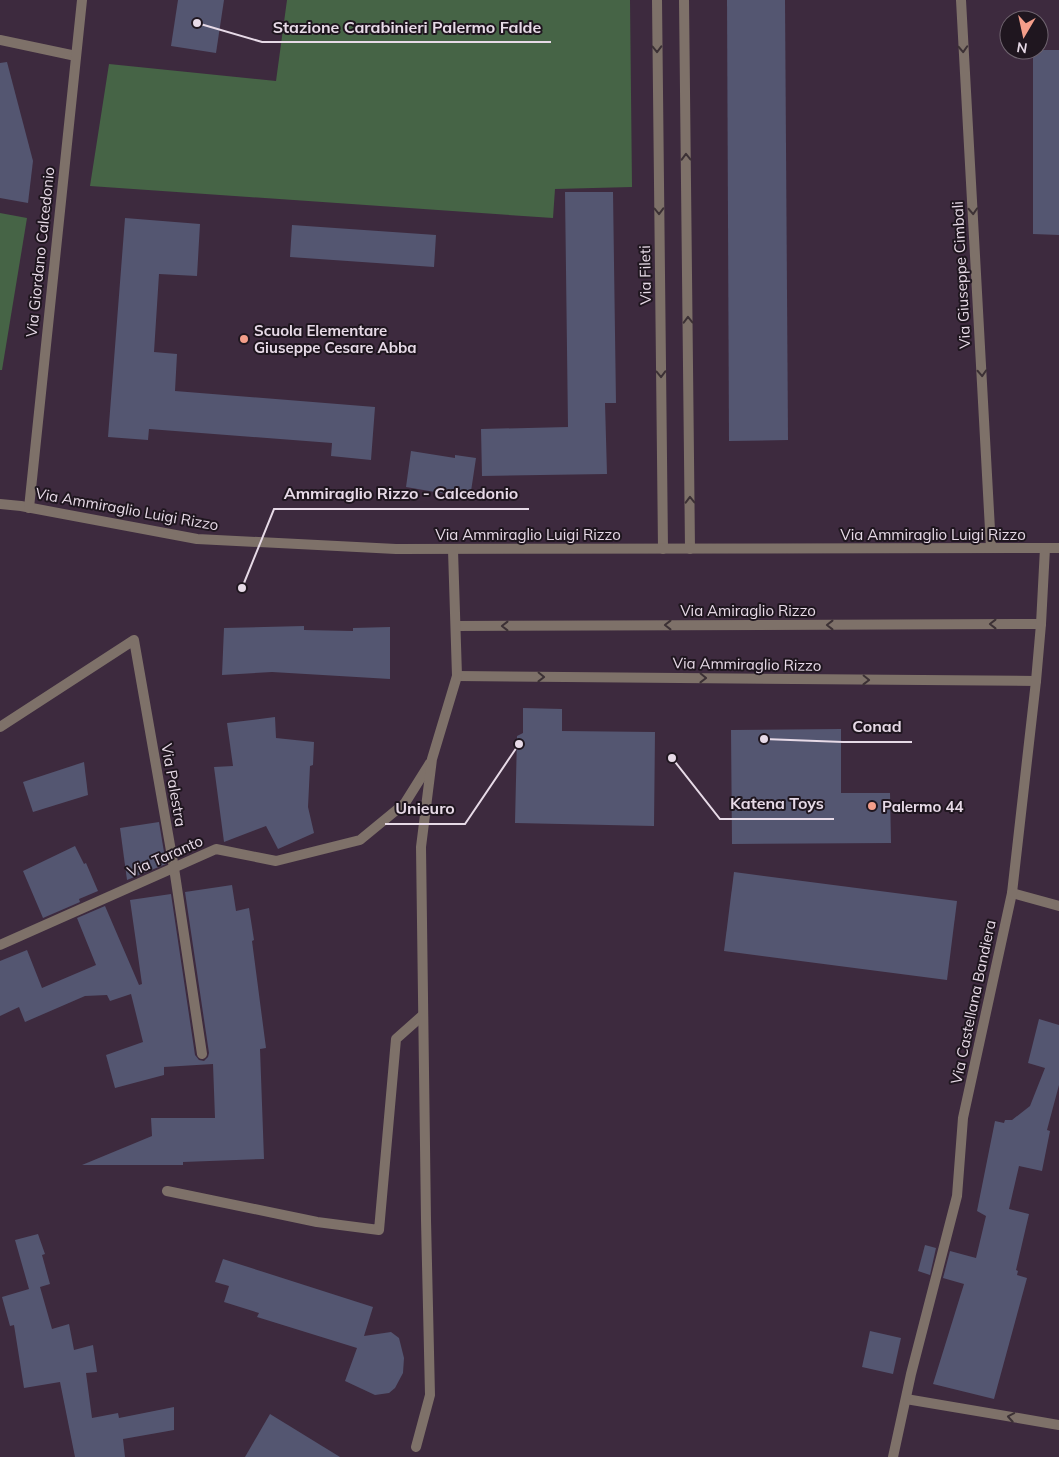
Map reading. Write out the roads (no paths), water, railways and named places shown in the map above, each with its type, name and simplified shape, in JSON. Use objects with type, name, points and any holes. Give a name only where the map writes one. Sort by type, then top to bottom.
[{"type":"street","name":"Via Giordano Calcedonio","points":[[29,508],[82,0]]},
{"type":"street","name":"Via Fileti","points":[[657,0],[663,549]]},
{"type":"street","points":[[684,0],[690,549]]},
{"type":"street","name":"Via Giuseppe Cimbali","points":[[960,0],[991,548]]},
{"type":"street","points":[[0,40],[76,56]]},
{"type":"street","name":"Via Ammiraglio Luigi Rizzo","points":[[0,504],[197,539],[396,549],[1059,548]]},
{"type":"street","name":"Via Castellana Bandiera","points":[[893,1457],[957,1196],[963,1118],[1012,893],[1036,681],[1045,548]]},
{"type":"street","points":[[416,1447],[430,1395],[421,847],[432,759],[457,676],[453,550]]},
{"type":"street","name":"Via Amiraglio Rizzo","points":[[456,626],[1041,624]]},
{"type":"street","name":"Via Palestra","points":[[0,727],[134,640],[174,868],[202,1054]]},
{"type":"street","name":"Via Ammiraglio Rizzo","points":[[457,676],[1036,681]]},
{"type":"street","name":"Via Taranto","points":[[0,945],[216,850],[276,861],[360,840],[405,803],[432,759]]},
{"type":"street","points":[[1012,893],[1059,906]]},
{"type":"street","points":[[167,1192],[317,1222],[378,1230],[396,1039],[423,1015]]},
{"type":"street","points":[[906,1399],[1059,1425]]},
{"type":"place","name":"Stazione Carabinieri Palermo Falde","points":[[197,23]]},
{"type":"place","name":"Scuola Elementare Giuseppe Cesare Abba","points":[[244,339]]},
{"type":"place","name":"Ammiraglio Rizzo - Calcedonio","points":[[242,588]]},
{"type":"place","name":"Conad","points":[[764,739]]},
{"type":"place","name":"Unieuro","points":[[519,744]]},
{"type":"place","name":"Katena Toys","points":[[672,758]]},
{"type":"place","name":"Palermo 44","points":[[872,806]]}]
